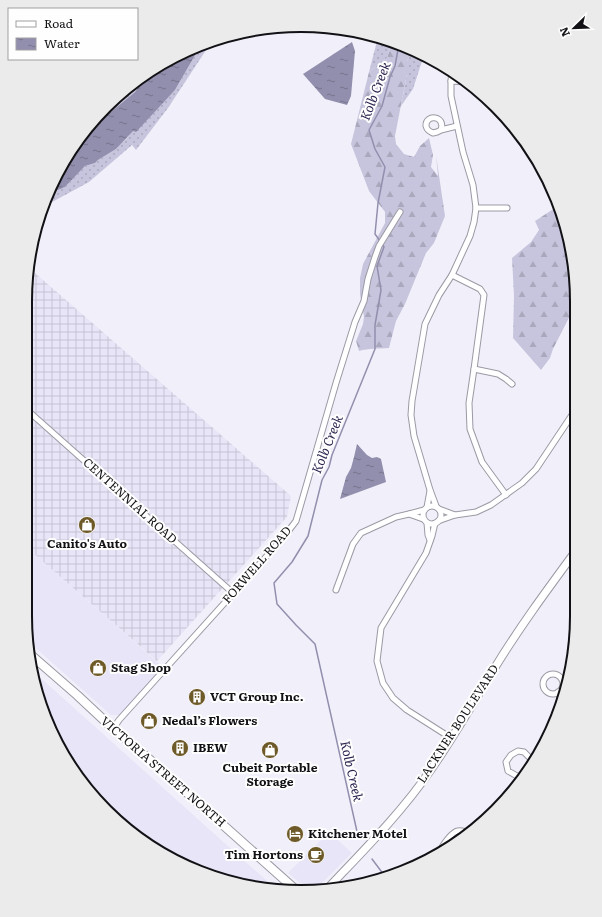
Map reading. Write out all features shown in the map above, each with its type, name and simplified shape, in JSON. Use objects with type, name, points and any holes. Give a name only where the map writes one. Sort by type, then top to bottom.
[{"type":"main road","name":"LACKNER BOULEVARD","points":[[333,883],[363,852],[412,795],[430,771],[519,630],[570,559]]},
{"type":"main road","name":"VICTORIA STREET NORTH","points":[[35,659],[290,884]]},
{"type":"street","points":[[451,78],[450,96],[463,152],[473,185],[476,208],[470,236],[452,275],[439,295],[425,324],[411,415],[414,436],[430,490],[441,515],[436,522],[426,553],[381,628],[377,661],[383,683],[393,698],[407,710],[451,738]]},
{"type":"street","points":[[451,81],[456,81]]},
{"type":"street","points":[[440,130],[457,126]]},
{"type":"street","points":[[476,208],[507,208]]},
{"type":"street","name":"FORWELL ROAD","points":[[113,729],[119,720],[296,521],[355,322],[364,301],[368,280],[379,246],[400,212]]},
{"type":"street","points":[[452,275],[480,289],[484,295],[468,403],[470,430],[482,462],[506,495]]},
{"type":"street","points":[[474,369],[498,374],[512,384]]},
{"type":"street","name":"CENTENNIAL ROAD","points":[[32,414],[233,593]]},
{"type":"street","points":[[409,514],[431,524],[455,515],[476,512],[491,505],[522,483],[536,469],[570,418]]},
{"type":"street","points":[[430,490],[426,508],[422,514],[430,540]]},
{"type":"street","points":[[336,590],[353,544],[362,533],[396,517],[409,514],[432,505],[455,515]]},
{"type":"street","points":[[558,692],[552,694],[544,688],[543,685],[545,678],[550,674],[557,674],[562,681]]},
{"type":"street","points":[[517,776],[508,771],[506,762],[511,755],[518,751],[524,752],[530,758]]},
{"type":"street","points":[[446,842],[455,832],[463,831]]},
{"type":"shaded area","points":[[34,272],[291,496],[287,517],[157,661],[32,552],[32,301]]},
{"type":"shaded area","points":[[32,552],[163,667],[120,715],[111,715],[34,646]]},
{"type":"shaded area","points":[[39,676],[269,883],[231,876],[198,865],[166,849],[124,818],[99,793],[77,765],[52,719]]},
{"type":"shaded area","points":[[329,832],[352,853],[321,884],[302,885],[288,873]]},
{"type":"green space","points":[[377,43],[390,47],[387,58],[369,72]]},
{"type":"green space","points":[[390,47],[410,55],[407,61],[407,74],[395,136],[396,144],[404,154],[414,157],[420,146],[429,138],[433,155],[431,167],[438,176],[436,155],[445,216],[434,243],[426,253],[405,304],[396,321],[389,348],[359,351],[356,341],[363,324],[364,317],[360,294],[360,278],[363,264],[385,223],[385,212],[369,191],[351,144],[369,72],[387,58]]},
{"type":"green space","points":[[207,49],[168,108],[136,150],[132,145],[89,182],[50,203],[55,192],[65,187],[85,166],[95,163],[116,149],[131,132],[175,90],[197,53]]},
{"type":"green space","points":[[410,55],[422,61],[413,89],[401,106],[407,74],[407,61]]},
{"type":"green space","points":[[138,87],[135,92],[112,111],[124,99]]},
{"type":"green space","points":[[554,209],[561,231],[568,266],[570,301],[570,316],[550,358],[541,370],[513,338],[514,296],[512,258],[531,242],[539,230],[535,221]]},
{"type":"water","points":[[352,42],[355,51],[351,96],[347,105],[325,99],[303,74]]},
{"type":"water","points":[[197,53],[175,90],[136,132],[133,131],[116,149],[95,163],[85,166],[65,187],[55,192],[68,166],[88,137],[109,113],[135,92],[138,87],[152,77]]},
{"type":"water","points":[[357,444],[367,455],[372,458],[377,457],[381,459],[386,482],[340,499],[346,477],[351,468]]},
{"type":"waterway","name":"Kolb Creek","points":[[380,241],[375,234],[378,203],[385,167],[375,149],[369,130],[382,106],[390,77],[395,66],[398,50]]},
{"type":"waterway","name":"Kolb Creek","points":[[358,836],[315,644],[277,604],[274,583],[292,562],[308,536],[322,480],[329,467],[332,455],[375,349],[375,325],[381,290],[377,266],[384,247],[382,244]]},
{"type":"waterway","name":"Kolb Creek","points":[[372,859],[382,873]]},
{"type":"place","name":"Canito's Auto","points":[[87,525]]},
{"type":"place","name":"Stag Shop","points":[[98,668]]},
{"type":"place","name":"VCT Group Inc.","points":[[197,697]]},
{"type":"place","name":"Nedal’s Flowers","points":[[149,721]]},
{"type":"place","name":"IBEW","points":[[180,748]]},
{"type":"place","name":"Cubeit Portable Storage","points":[[270,750]]},
{"type":"place","name":"Kitchener Motel","points":[[295,834]]},
{"type":"place","name":"Tim Hortons","points":[[316,855]]}]
